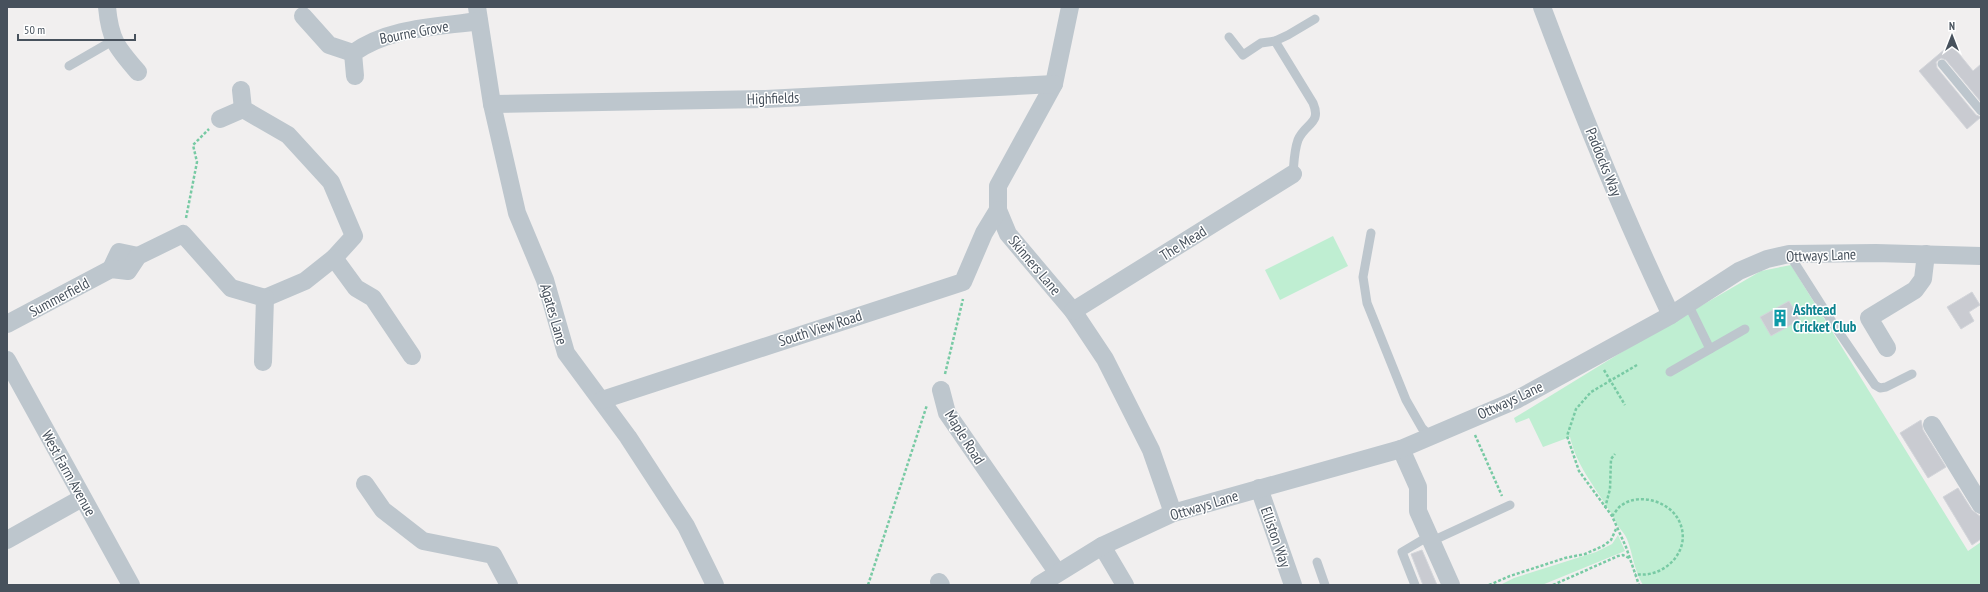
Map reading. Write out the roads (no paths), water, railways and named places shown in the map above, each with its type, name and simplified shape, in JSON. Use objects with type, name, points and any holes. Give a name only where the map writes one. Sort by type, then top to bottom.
[{"type":"street","points":[[107,7],[108,23],[117,48],[138,72]]},
{"type":"street","name":"Skinners Lane","points":[[1070,7],[1054,84],[998,186],[998,210],[1008,234],[1073,311],[1105,359],[1151,450],[1173,513]]},
{"type":"street","name":"Paddocks Way","points":[[1542,7],[1639,249],[1671,315]]},
{"type":"street","name":"Bourne Grove","points":[[353,52],[367,43],[382,37],[478,14]]},
{"type":"street","name":"Agates Lane","points":[[478,14],[492,104],[517,212],[545,280],[566,353],[602,400],[686,526],[715,585]]},
{"type":"street","points":[[303,16],[329,46],[353,52],[355,76]]},
{"type":"street","name":"Highfields","points":[[492,104],[766,99],[1054,84]]},
{"type":"street","points":[[241,90],[242,109]]},
{"type":"street","points":[[220,119],[242,109]]},
{"type":"street","points":[[242,109],[288,135],[331,182],[354,236],[334,258],[305,281],[265,298],[263,362]]},
{"type":"street","name":"The Mead","points":[[1073,311],[1293,174]]},
{"type":"street","name":"South View Road","points":[[602,400],[963,282],[984,233],[998,210]]},
{"type":"street","name":"Summerfield","points":[[7,324],[111,269],[119,252],[138,256],[183,234],[232,288],[265,298]]},
{"type":"street","name":"Ottways Lane","points":[[1039,585],[1057,572],[1102,546],[1173,513],[1401,448],[1516,400],[1671,315],[1739,271],[1768,259],[1789,254],[1926,254],[1981,256]]},
{"type":"street","points":[[1887,348],[1869,318],[1915,290],[1923,279],[1926,254]]},
{"type":"street","points":[[334,258],[356,288],[373,298],[412,356]]},
{"type":"street","name":"West Farm Avenue","points":[[7,360],[131,585]]},
{"type":"street","name":"Maple Road","points":[[941,390],[947,413],[1057,572]]},
{"type":"street","points":[[1932,425],[1981,505]]},
{"type":"street","points":[[1401,448],[1418,487],[1418,512],[1451,585]]},
{"type":"street","points":[[365,484],[383,510],[423,541],[493,555],[509,585]]},
{"type":"street","name":"Elliston Way","points":[[1259,488],[1293,585]]},
{"type":"street","points":[[7,540],[82,498]]},
{"type":"street","points":[[1102,546],[1125,585]]},
{"type":"lane","points":[[1229,37],[1242,55],[1261,43],[1276,41],[1315,19]]},
{"type":"lane","points":[[69,66],[114,40]]},
{"type":"lane","points":[[1276,41],[1313,103],[1317,113],[1314,122],[1308,126],[1299,138],[1295,148],[1293,174]]},
{"type":"lane","points":[[1942,64],[1981,111]]},
{"type":"lane","points":[[1371,233],[1363,277],[1367,303],[1406,400],[1422,428],[1430,436]]},
{"type":"lane","points":[[1789,254],[1836,328],[1875,384],[1880,388],[1886,387],[1912,374]]},
{"type":"lane","points":[[1688,304],[1710,349]]},
{"type":"lane","points":[[1670,372],[1745,329]]},
{"type":"lane","points":[[1415,585],[1402,552],[1431,538],[1508,506]]},
{"type":"lane","points":[[1317,562],[1325,585]]},
{"type":"place","name":"Ashtead Cricket Club","points":[[1780,318]]}]
